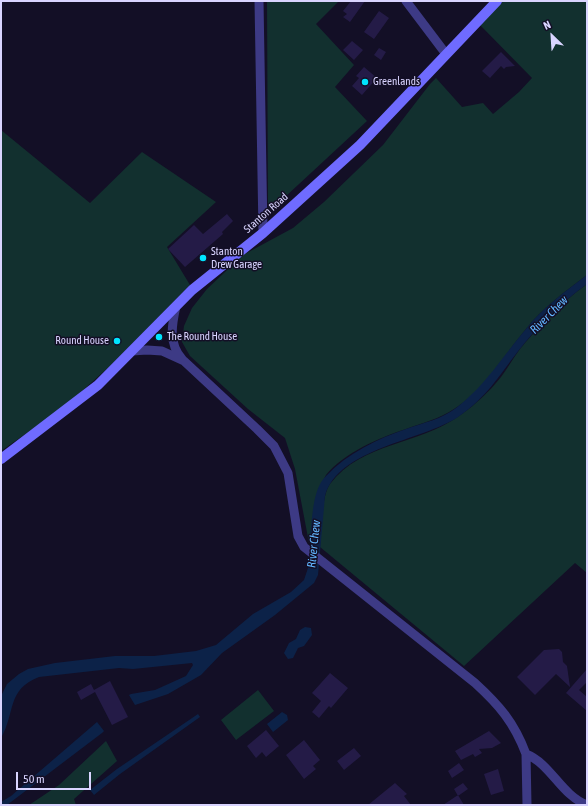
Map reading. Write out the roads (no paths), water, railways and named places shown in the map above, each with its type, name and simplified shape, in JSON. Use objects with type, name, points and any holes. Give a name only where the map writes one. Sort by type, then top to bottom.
[{"type":"main road","name":"Stanton Road","points":[[1,459],[98,385],[192,290],[263,233],[360,145],[497,1]]},
{"type":"street","points":[[259,1],[263,233]]},
{"type":"street","points":[[406,1],[446,54]]},
{"type":"street","points":[[176,306],[172,323],[172,339],[175,350],[184,361],[274,446],[288,473],[298,536],[304,547],[328,564],[468,677],[495,702],[518,734],[526,754],[527,805]]},
{"type":"street","points":[[132,351],[162,351],[184,361]]},
{"type":"street","points":[[526,754],[536,758],[573,803],[587,805]]},
{"type":"water","name":"River Chew","points":[[587,275],[587,284],[542,323],[519,350],[492,386],[477,402],[458,417],[442,425],[363,456],[346,467],[333,480],[325,496],[318,575],[314,583],[275,615],[222,653],[201,675],[168,694],[135,705],[129,695],[155,690],[186,676],[193,665],[192,663],[133,669],[119,668],[39,677],[21,688],[16,695],[6,728],[1,738],[1,696],[7,684],[28,669],[55,663],[115,656],[154,656],[196,651],[216,645],[253,614],[291,592],[304,580],[308,568],[312,540],[310,536],[314,504],[321,482],[326,476],[344,460],[374,442],[439,418],[451,412],[467,399],[485,380],[532,321],[555,300]]},
{"type":"water","points":[[305,627],[311,628],[312,635],[304,646],[298,648],[293,658],[288,659],[284,653],[289,643],[296,639],[300,630]]},
{"type":"water","points":[[282,712],[287,715],[288,720],[273,732],[267,724]]},
{"type":"water","points":[[198,714],[200,717],[120,774],[94,795],[90,790],[117,769]]},
{"type":"water","points":[[97,722],[104,731],[102,733],[7,805],[1,805],[1,802],[11,796]]},
{"type":"place","name":"Greenlands","points":[[365,82]]},
{"type":"place","name":"Stanton Drew Garage","points":[[203,258]]},
{"type":"place","name":"The Round House","points":[[159,337]]},
{"type":"place","name":"Round House","points":[[117,341]]}]
